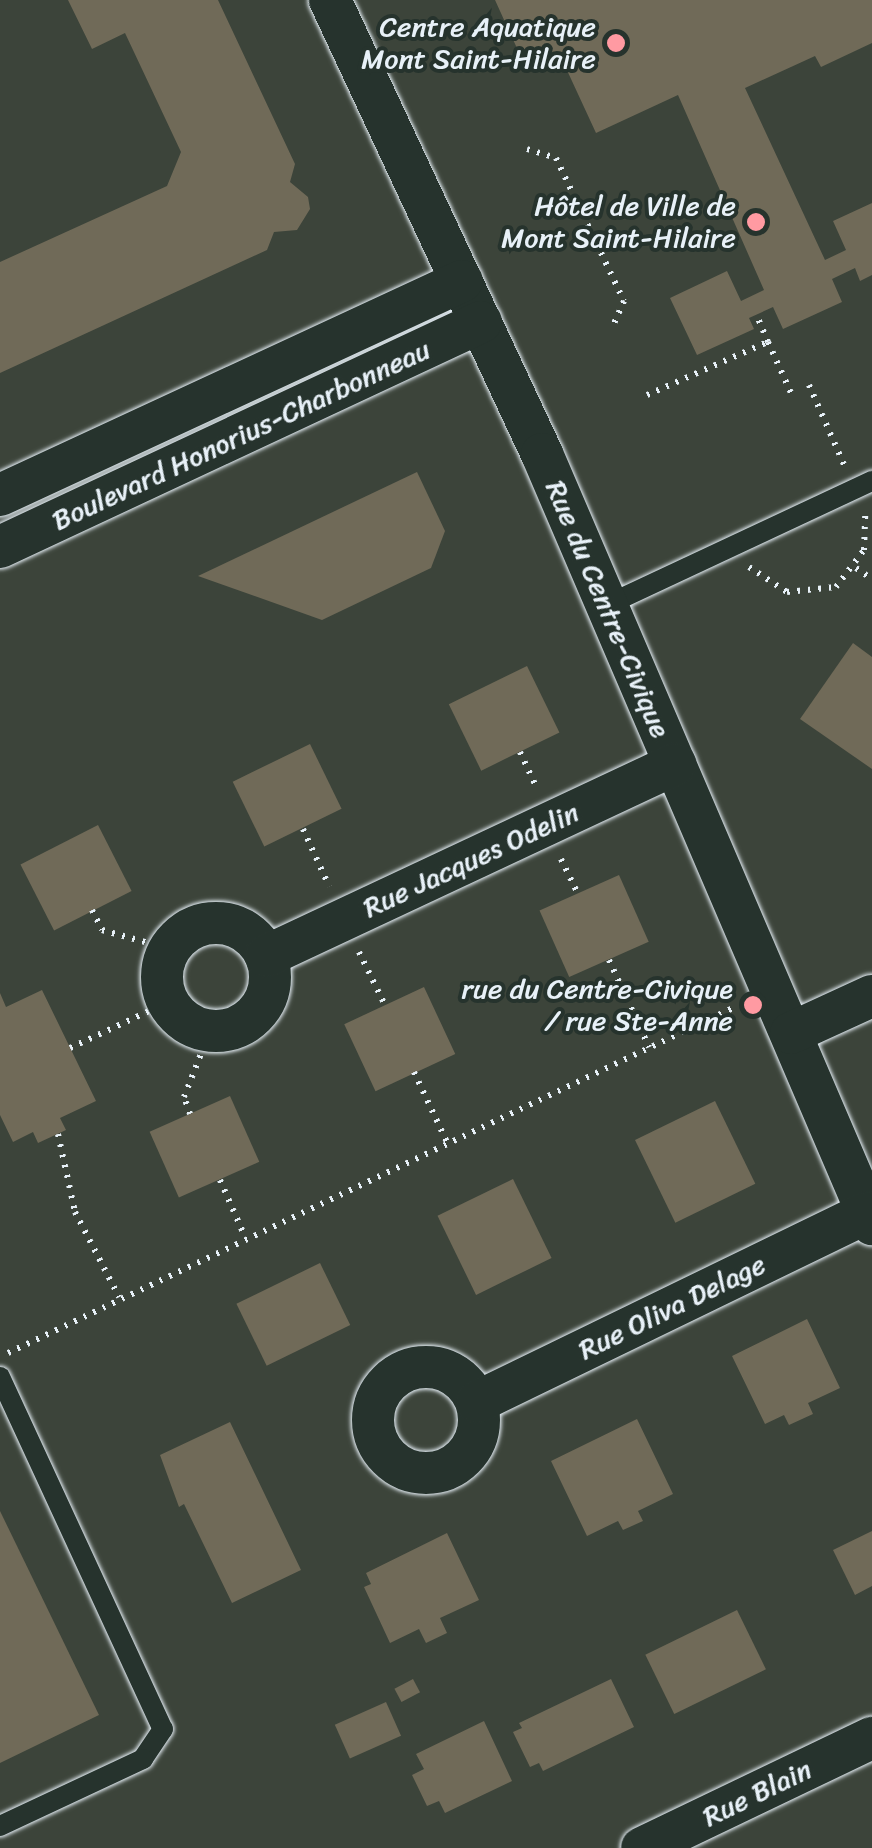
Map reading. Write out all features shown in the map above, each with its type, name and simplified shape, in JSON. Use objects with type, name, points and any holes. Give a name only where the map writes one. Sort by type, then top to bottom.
[{"type":"street","name":"Rue du Centre-Civique","points":[[330,0],[482,322],[870,1218]]},
{"type":"street","name":"Boulevard Honorius-Charbonneau","points":[[0,495],[462,281]]},
{"type":"street","name":"Boulevard Honorius-Charbonneau","points":[[0,547],[482,322]]},
{"type":"street","name":"Rue Jacques Odelin","points":[[266,956],[675,764]]},
{"type":"street","points":[[213,923],[244,931],[266,956],[267,993],[260,1008],[232,1028],[210,1031],[184,1020],[168,1002],[162,978],[170,949],[191,929],[213,923]]},
{"type":"street","points":[[791,1033],[872,996]]},
{"type":"street","name":"Rue Oliva Delage","points":[[477,1402],[870,1218]]},
{"type":"street","name":"Rue Blain","points":[[642,1848],[872,1738]]},
{"type":"lane","points":[[607,604],[872,481]]},
{"type":"lane","points":[[0,1377],[163,1728],[155,1750],[143,1759],[0,1826]]},
{"type":"path","points":[[527,149],[556,158],[624,301],[614,323]]},
{"type":"path","points":[[756,314],[791,392]]},
{"type":"path","points":[[647,395],[768,342]]},
{"type":"path","points":[[809,384],[845,468]]},
{"type":"path","points":[[738,567],[805,595],[836,587],[856,568],[866,540],[865,514]]},
{"type":"path","points":[[856,568],[872,579]]},
{"type":"path","points":[[520,752],[539,795]]},
{"type":"path","points":[[303,828],[332,892]]},
{"type":"path","points":[[556,849],[578,894]]},
{"type":"path","points":[[92,910],[102,930],[170,949]]},
{"type":"path","points":[[355,944],[385,1004]]},
{"type":"path","points":[[609,960],[649,1048]]},
{"type":"path","points":[[0,1358],[119,1296],[747,1001]]},
{"type":"path","points":[[70,1048],[168,1002]]},
{"type":"path","points":[[190,1114],[184,1097],[210,1031]]},
{"type":"path","points":[[414,1072],[447,1142]]},
{"type":"path","points":[[58,1134],[75,1212],[119,1296]]},
{"type":"path","points":[[220,1180],[245,1237]]},
{"type":"building","points":[[68,0],[218,0],[295,164],[290,182],[308,197],[310,209],[297,230],[274,232],[267,250],[0,373],[0,262],[167,186],[181,152],[125,33],[92,49]]},
{"type":"building","points":[[495,0],[872,0],[872,43],[821,67],[815,56],[745,88],[825,260],[846,250],[833,221],[872,203],[872,275],[860,281],[855,268],[832,279],[842,302],[783,329],[773,307],[749,318],[754,329],[697,355],[670,298],[727,271],[741,301],[764,290],[678,95],[596,133],[559,53],[526,68]]},
{"type":"building","points":[[417,472],[445,531],[431,568],[322,620],[198,576]]},
{"type":"building","points":[[853,643],[872,657],[872,769],[800,719]]},
{"type":"building","points":[[527,666],[559,733],[481,771],[449,704]]},
{"type":"building","points":[[310,744],[342,809],[264,846],[233,782]]},
{"type":"building","points":[[98,825],[132,891],[54,930],[20,864]]},
{"type":"building","points":[[619,875],[649,942],[569,977],[540,910]]},
{"type":"building","points":[[424,987],[455,1054],[376,1091],[344,1024]]},
{"type":"building","points":[[42,990],[96,1101],[60,1118],[66,1130],[38,1143],[33,1132],[13,1142],[0,1115],[0,993],[6,1007]]},
{"type":"building","points":[[230,1096],[259,1162],[179,1198],[150,1132]]},
{"type":"building","points":[[715,1101],[755,1184],[675,1223],[635,1140]]},
{"type":"building","points":[[513,1179],[552,1258],[476,1295],[438,1216]]},
{"type":"building","points":[[320,1263],[350,1325],[267,1366],[236,1304]]},
{"type":"building","points":[[807,1319],[840,1388],[808,1403],[813,1414],[789,1425],[784,1415],[765,1424],[732,1356]]},
{"type":"building","points":[[637,1419],[673,1494],[638,1511],[643,1521],[623,1530],[618,1521],[587,1536],[551,1461]]},
{"type":"building","points":[[230,1422],[301,1570],[232,1603],[184,1504],[179,1507],[160,1455]]},
{"type":"building","points":[[0,1511],[99,1715],[0,1763]]},
{"type":"building","points":[[872,1531],[872,1586],[855,1595],[833,1550]]},
{"type":"building","points":[[447,1533],[479,1600],[440,1618],[447,1633],[426,1643],[419,1629],[390,1643],[364,1587],[371,1584],[366,1573]]},
{"type":"building","points":[[737,1610],[766,1669],[674,1714],[645,1655]]},
{"type":"building","points":[[413,1679],[420,1692],[402,1702],[394,1689]]},
{"type":"building","points":[[611,1679],[634,1727],[543,1771],[539,1763],[530,1767],[513,1732],[522,1728],[519,1723]]},
{"type":"building","points":[[386,1702],[401,1736],[350,1759],[335,1725]]},
{"type":"building","points":[[484,1721],[512,1781],[445,1813],[439,1801],[427,1806],[412,1775],[424,1769],[416,1754]]},
{"type":"place","name":"Centre Aquatique Mont Saint-Hilaire","points":[[616,43]]},
{"type":"place","name":"Hôtel de Ville de Mont Saint-Hilaire","points":[[756,222]]},
{"type":"place","name":"rue du Centre-Civique / rue Ste-Anne","points":[[753,1005]]}]
